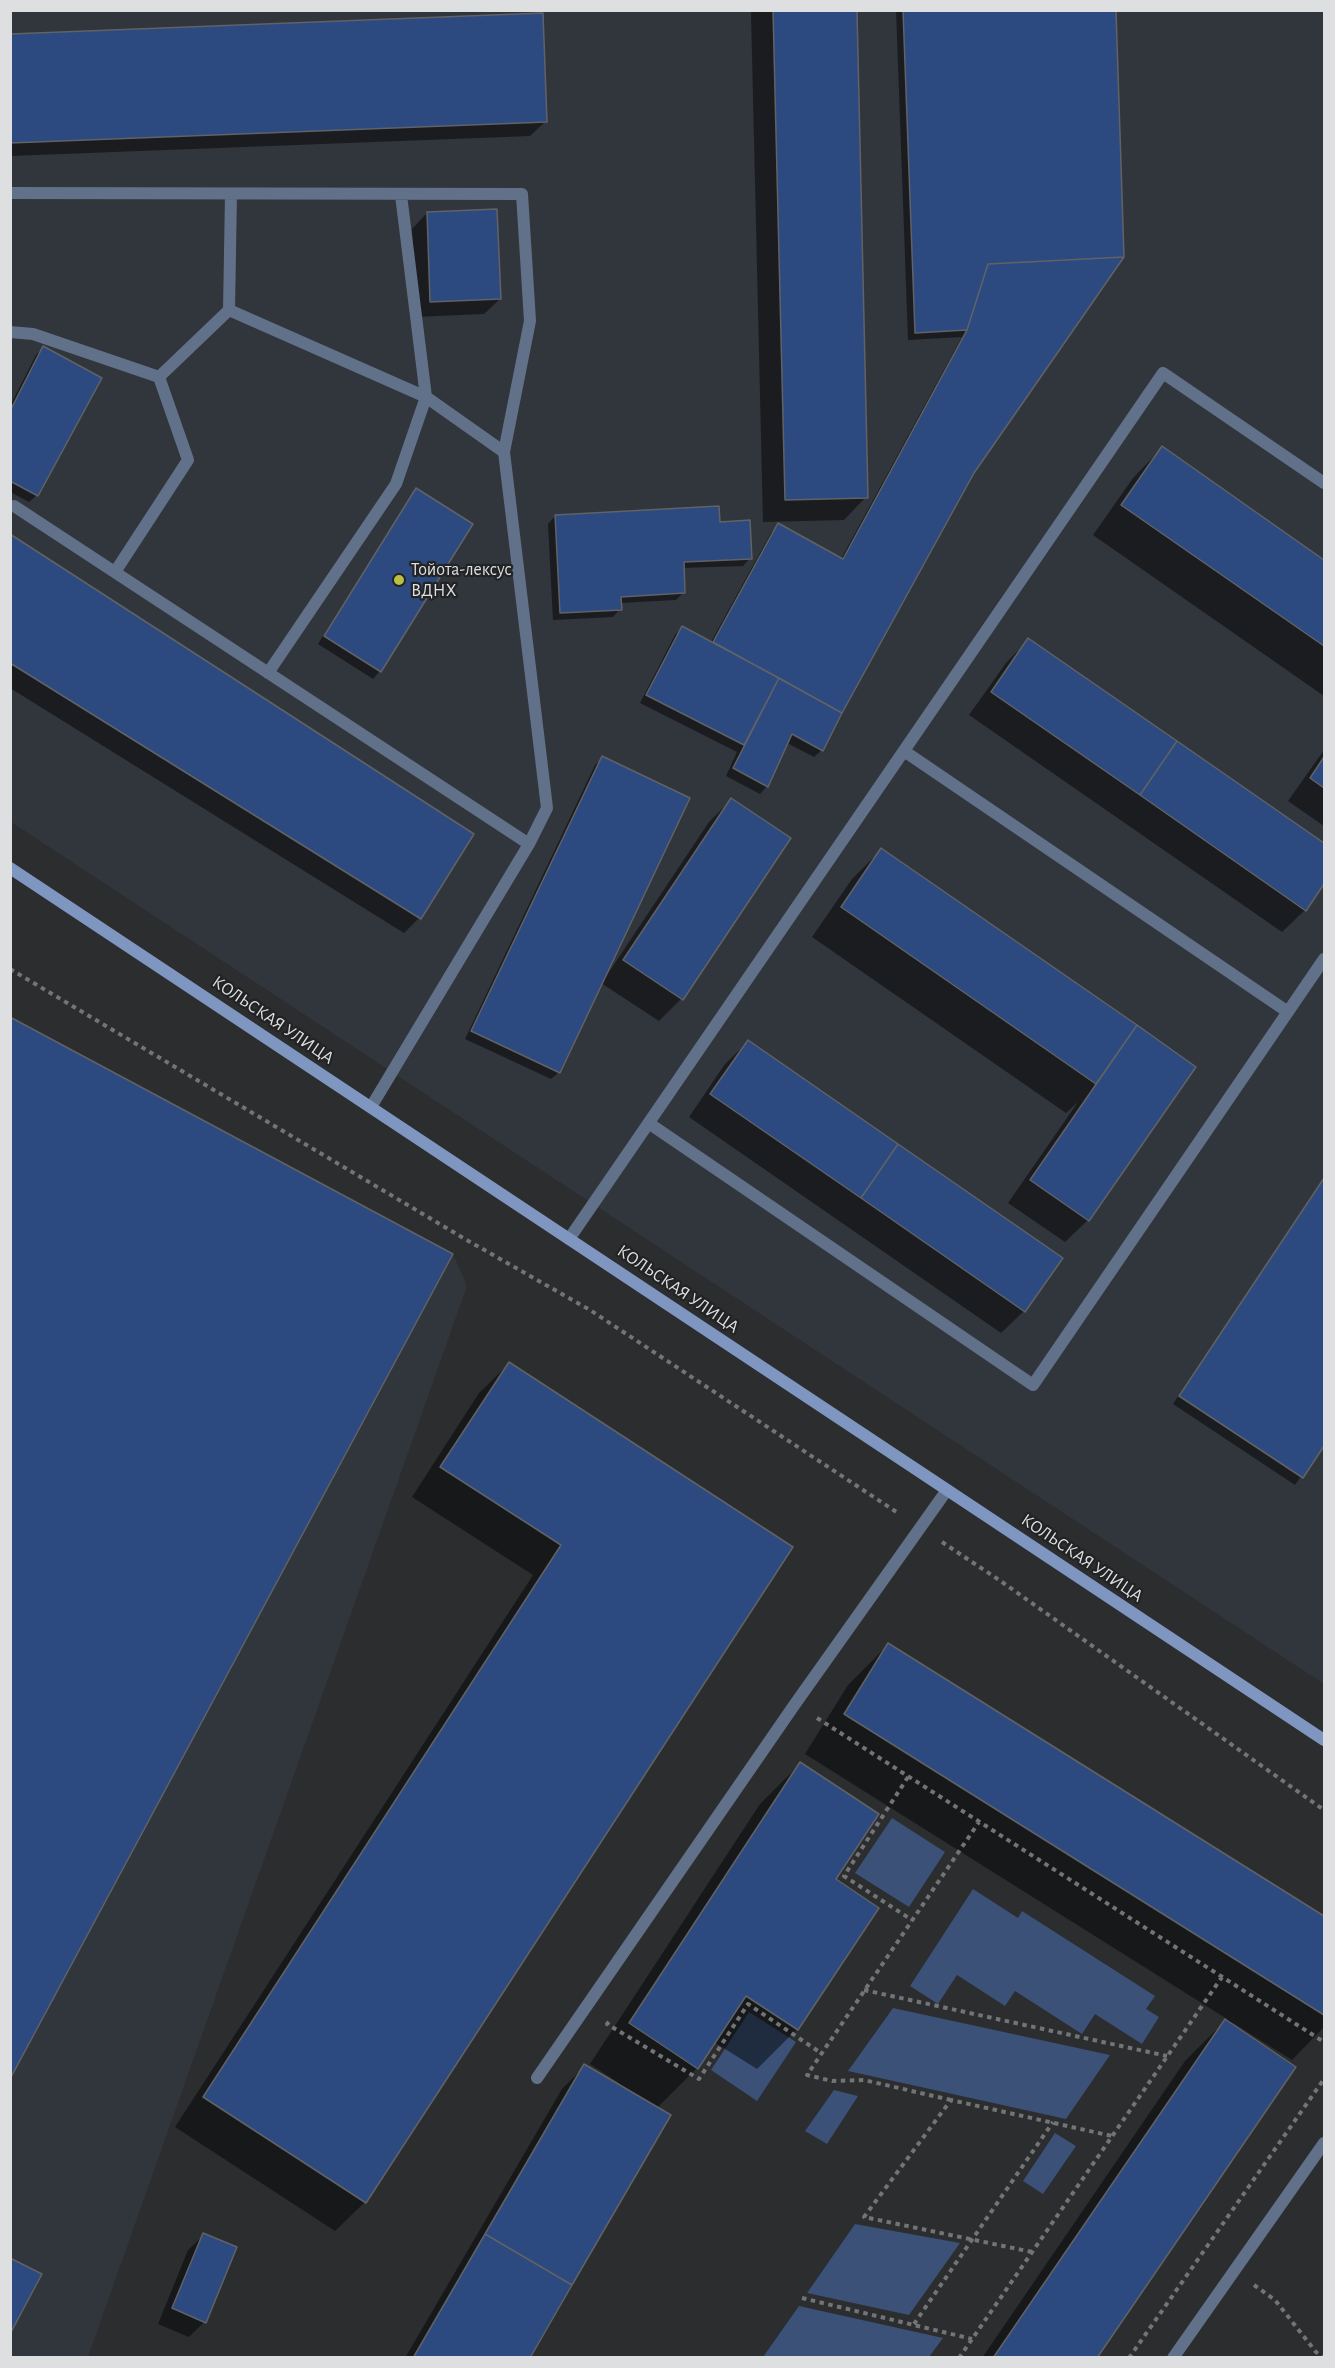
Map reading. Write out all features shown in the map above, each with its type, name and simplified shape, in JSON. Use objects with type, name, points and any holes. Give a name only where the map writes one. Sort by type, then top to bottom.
[{"type":"main road","name":"КОЛЬСКАЯ УЛИЦА","points":[[10,868],[1324,1740]]},
{"type":"lane","points":[[10,193],[522,194],[530,321],[504,452],[547,808],[529,844],[371,1107]]},
{"type":"lane","points":[[159,377],[229,310],[231,194]]},
{"type":"lane","points":[[268,673],[396,484],[426,397],[401,195]]},
{"type":"lane","points":[[229,310],[426,397],[504,452]]},
{"type":"lane","points":[[10,332],[33,334],[159,377]]},
{"type":"lane","points":[[569,1239],[1163,373],[1324,483]]},
{"type":"lane","points":[[115,572],[188,460],[159,377]]},
{"type":"lane","points":[[14,506],[529,844]]},
{"type":"lane","points":[[904,751],[1288,1012]]},
{"type":"lane","points":[[650,1124],[1033,1385],[1324,959]]},
{"type":"lane","points":[[537,2078],[795,1704],[947,1490]]},
{"type":"lane","points":[[1173,2358],[1324,2143]]},
{"type":"path","points":[[10,969],[465,1239],[590,1310],[1002,1582],[1324,1810]]},
{"type":"path","points":[[808,1726],[815,1717],[1324,2042]]},
{"type":"path","points":[[908,1777],[844,1876],[912,1920]]},
{"type":"path","points":[[979,1822],[807,2076],[832,2081],[864,2080],[1112,2136]]},
{"type":"path","points":[[959,2358],[1222,1977]]},
{"type":"path","points":[[864,1990],[1167,2056]]},
{"type":"path","points":[[614,2014],[607,2024],[699,2079],[748,2004],[821,2053]]},
{"type":"path","points":[[1129,2358],[1324,2079]]},
{"type":"path","points":[[951,2100],[864,2217],[1032,2252]]},
{"type":"path","points":[[914,2324],[1053,2122]]},
{"type":"path","points":[[1203,2252],[1275,2300],[1316,2352],[1324,2358]]},
{"type":"path","points":[[802,2298],[972,2339]]},
{"type":"shaded area","points":[[10,11],[1324,11],[1324,1684],[11,822]]},
{"type":"shaded area","points":[[10,1017],[453,1254],[467,1286],[88,2357],[11,2357]]},
{"type":"shaded area","points":[[892,1818],[945,1852],[909,1907],[855,1873]]},
{"type":"shaded area","points":[[973,1889],[1018,1918],[1022,1911],[1155,1996],[1146,2009],[1159,2017],[1142,2044],[1095,2014],[1082,2034],[1015,1991],[1005,2006],[957,1975],[938,2004],[910,1986]]},
{"type":"shaded area","points":[[893,2008],[1110,2055],[1066,2119],[848,2071]]},
{"type":"shaded area","points":[[749,2012],[796,2042],[757,2101],[711,2070]]},
{"type":"shaded area","points":[[834,2090],[858,2096],[827,2144],[805,2131]]},
{"type":"shaded area","points":[[1055,2133],[1076,2146],[1043,2194],[1023,2181]]},
{"type":"shaded area","points":[[855,2224],[960,2243],[909,2315],[807,2293]]},
{"type":"shaded area","points":[[799,2306],[943,2338],[929,2357],[763,2357]]},
{"type":"building","points":[[773,10],[857,10],[868,498],[785,500]]},
{"type":"building","points":[[903,10],[1116,10],[1124,257],[988,264],[967,330],[915,333]]},
{"type":"building","points":[[543,13],[547,122],[10,143],[10,34]]},
{"type":"building","points":[[497,209],[501,299],[430,302],[427,212]]},
{"type":"building","points":[[1124,257],[974,473],[842,713],[713,642],[778,523],[843,559],[967,330],[988,264]]},
{"type":"building","points":[[43,346],[102,378],[38,496],[10,481],[10,411]]},
{"type":"building","points":[[1162,446],[1324,560],[1324,646],[1121,505]]},
{"type":"building","name":"Тойота-лексус ВДНХ","points":[[416,488],[473,524],[381,672],[324,636]]},
{"type":"building","points":[[719,506],[720,522],[750,520],[752,559],[684,562],[685,593],[621,597],[622,610],[560,613],[555,515]]},
{"type":"building","points":[[10,534],[474,834],[421,919],[10,663]]},
{"type":"building","points":[[682,626],[779,678],[744,745],[646,695]]},
{"type":"building","points":[[1028,638],[1177,741],[1140,795],[991,692]]},
{"type":"building","points":[[779,678],[842,713],[823,751],[792,734],[768,787],[733,768]]},
{"type":"building","points":[[1177,741],[1324,843],[1324,884],[1306,911],[1140,795]]},
{"type":"building","points":[[602,756],[690,798],[560,1073],[471,1031]]},
{"type":"building","points":[[1324,757],[1324,788],[1310,778]]},
{"type":"building","points":[[731,798],[791,838],[683,1000],[623,960]]},
{"type":"building","points":[[881,848],[1137,1025],[1096,1084],[841,907]]},
{"type":"building","points":[[10,1017],[453,1254],[10,2079]]},
{"type":"building","points":[[1137,1025],[1196,1067],[1089,1221],[1030,1180]]},
{"type":"building","points":[[748,1040],[898,1144],[861,1198],[710,1094]]},
{"type":"building","points":[[898,1144],[1063,1258],[1025,1312],[861,1198]]},
{"type":"building","points":[[1324,1178],[1324,1446],[1303,1478],[1179,1396]]},
{"type":"building","points":[[509,1362],[793,1547],[366,2203],[203,2097],[561,1545],[440,1467]]},
{"type":"building","points":[[888,1643],[1324,1916],[1324,2015],[844,1714]]},
{"type":"building","points":[[800,1762],[879,1814],[836,1879],[879,1908],[798,2030],[746,1996],[698,2069],[629,2023]]},
{"type":"building","points":[[1225,2019],[1296,2067],[1097,2358],[993,2358]]},
{"type":"building","points":[[584,2064],[671,2115],[572,2285],[485,2234]]},
{"type":"building","points":[[203,2233],[237,2247],[206,2323],[172,2308]]},
{"type":"building","points":[[485,2234],[572,2285],[530,2358],[413,2358]]},
{"type":"building","points":[[10,2258],[42,2274],[10,2334]]},
{"type":"place","name":"Тойота-лексус ВДНХ","points":[[399,580]]}]
